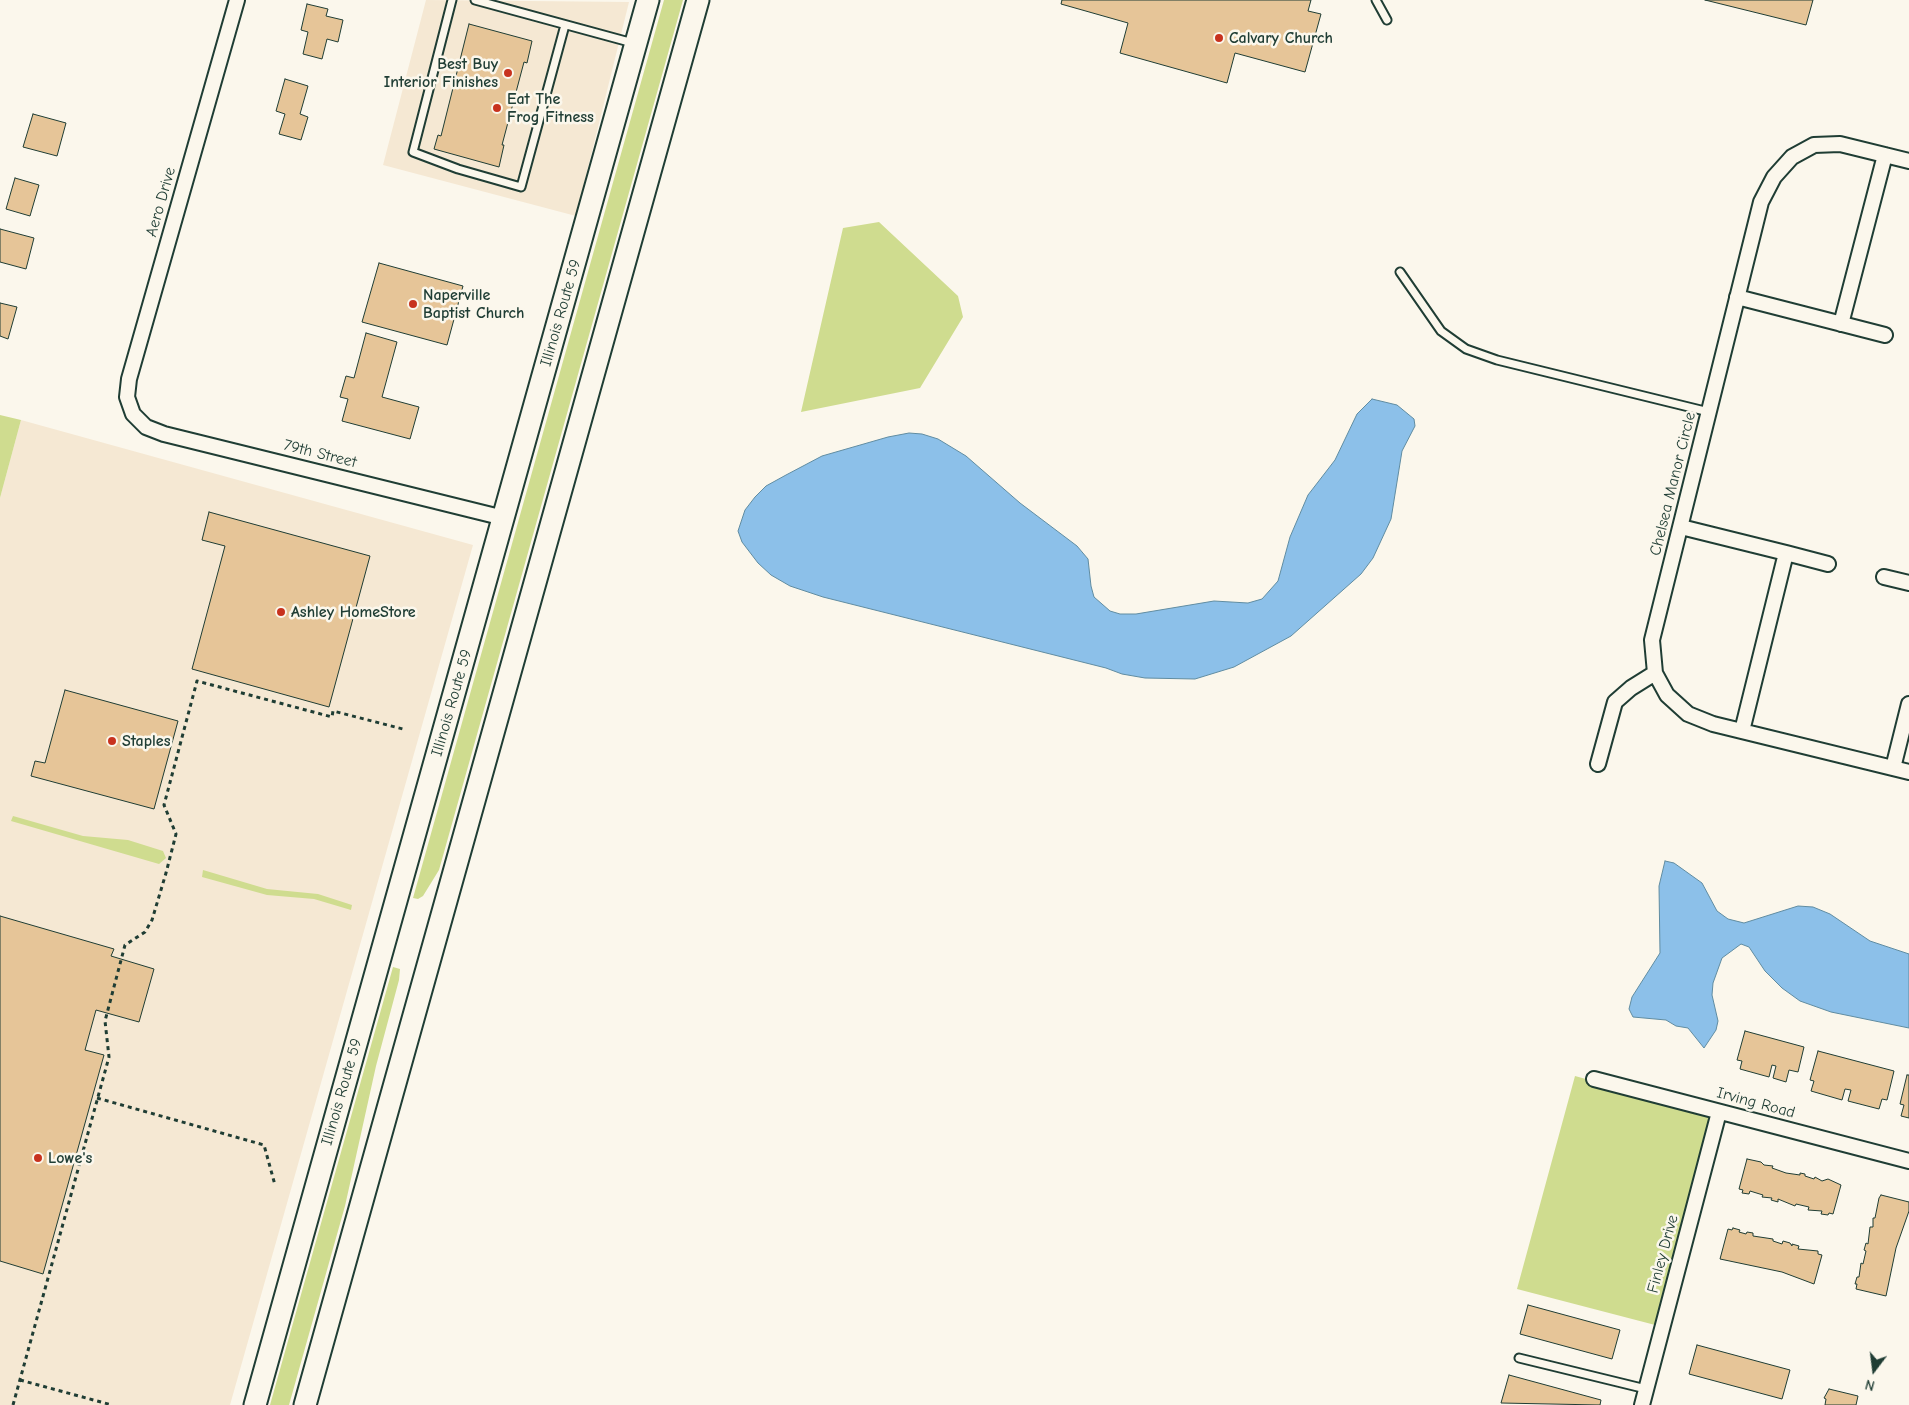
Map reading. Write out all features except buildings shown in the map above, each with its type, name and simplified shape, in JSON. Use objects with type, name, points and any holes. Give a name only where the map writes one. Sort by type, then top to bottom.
[{"type":"main road","name":"Illinois Route 59","points":[[255,1405],[648,0]]},
{"type":"main road","points":[[305,1405],[698,0]]},
{"type":"street","name":"Aero Drive","points":[[133,414],[128,397],[129,379],[237,0]]},
{"type":"street","name":"Chelsea Manor Circle","points":[[1909,161],[1840,144],[1814,145],[1792,157],[1774,177],[1761,202],[1652,640],[1655,673],[1667,695],[1688,714],[1713,724],[1909,772]]},
{"type":"street","points":[[1841,324],[1884,155]]},
{"type":"street","points":[[1737,297],[1885,335]]},
{"type":"street","name":"79th Street","points":[[133,414],[146,426],[164,434],[504,518]]},
{"type":"street","points":[[1681,527],[1828,564]]},
{"type":"street","points":[[1742,731],[1786,553]]},
{"type":"street","points":[[1884,576],[1909,583]]},
{"type":"street","points":[[1598,764],[1615,702],[1631,688],[1655,673]]},
{"type":"street","points":[[1893,768],[1909,704]]},
{"type":"street","name":"Irving Road","points":[[1594,1079],[1909,1162]]},
{"type":"street","name":"Finley Drive","points":[[1642,1405],[1719,1112]]},
{"type":"lane","points":[[452,0],[413,152],[458,170],[521,187],[565,24]]},
{"type":"lane","points":[[475,0],[636,44]]},
{"type":"lane","points":[[1376,0],[1387,20]]},
{"type":"lane","points":[[1400,272],[1441,331],[1466,349],[1497,360],[1709,412]]},
{"type":"lane","points":[[1519,1358],[1646,1389]]},
{"type":"path","points":[[13,1405],[109,1057],[105,1021],[125,945],[145,932],[152,920],[176,834],[164,805],[197,681],[332,717],[333,711],[403,729]]},
{"type":"path","points":[[97,1098],[264,1145],[275,1185]]},
{"type":"path","points":[[20,1380],[112,1405]]},
{"type":"shaded area","points":[[426,0],[629,2],[576,216],[383,165]]},
{"type":"shaded area","points":[[21,420],[473,545],[230,1405],[0,1405],[0,498]]},
{"type":"green space","points":[[664,0],[683,0],[439,870],[423,896],[418,899],[413,898]]},
{"type":"green space","points":[[879,222],[958,296],[963,317],[920,388],[801,412],[843,228]]},
{"type":"green space","points":[[0,415],[21,420],[0,498]]},
{"type":"green space","points":[[13,816],[83,836],[128,840],[163,851],[166,858],[159,864],[11,821]]},
{"type":"green space","points":[[203,870],[267,889],[318,894],[352,905],[351,910],[314,899],[267,895],[202,877]]},
{"type":"green space","points":[[393,967],[400,969],[399,980],[376,1066],[345,1206],[289,1405],[270,1405]]},
{"type":"green space","points":[[1575,1076],[1716,1115],[1659,1326],[1517,1289]]},
{"type":"water","points":[[1372,399],[1397,405],[1414,419],[1415,426],[1402,451],[1391,519],[1373,558],[1361,574],[1291,636],[1234,667],[1195,679],[1145,678],[1122,674],[1106,668],[823,597],[790,586],[771,575],[758,563],[742,542],[738,531],[745,510],[766,486],[822,456],[888,437],[909,433],[922,434],[938,439],[966,456],[1020,503],[1077,546],[1088,559],[1094,597],[1110,611],[1120,614],[1136,614],[1214,601],[1248,603],[1262,599],[1278,581],[1290,537],[1308,495],[1335,460],[1357,414]]},
{"type":"water","points":[[1665,861],[1674,863],[1702,883],[1717,911],[1728,919],[1744,923],[1798,906],[1813,907],[1830,914],[1870,941],[1909,954],[1909,1028],[1831,1012],[1800,1001],[1782,988],[1765,971],[1749,947],[1741,944],[1722,958],[1713,983],[1712,995],[1718,1021],[1716,1030],[1704,1048],[1688,1028],[1676,1026],[1666,1020],[1633,1017],[1629,1009],[1632,997],[1660,953],[1659,886]]},
{"type":"place","name":"Calvary Church","points":[[1219,38]]},
{"type":"place","name":"Best Buy Interior Finishes","points":[[508,73]]},
{"type":"place","name":"Eat The Frog Fitness","points":[[497,108]]},
{"type":"place","name":"Naperville Baptist Church","points":[[413,304]]},
{"type":"place","name":"Ashley HomeStore","points":[[281,612]]},
{"type":"place","name":"Staples","points":[[112,741]]},
{"type":"place","name":"Lowe's","points":[[38,1158]]}]
